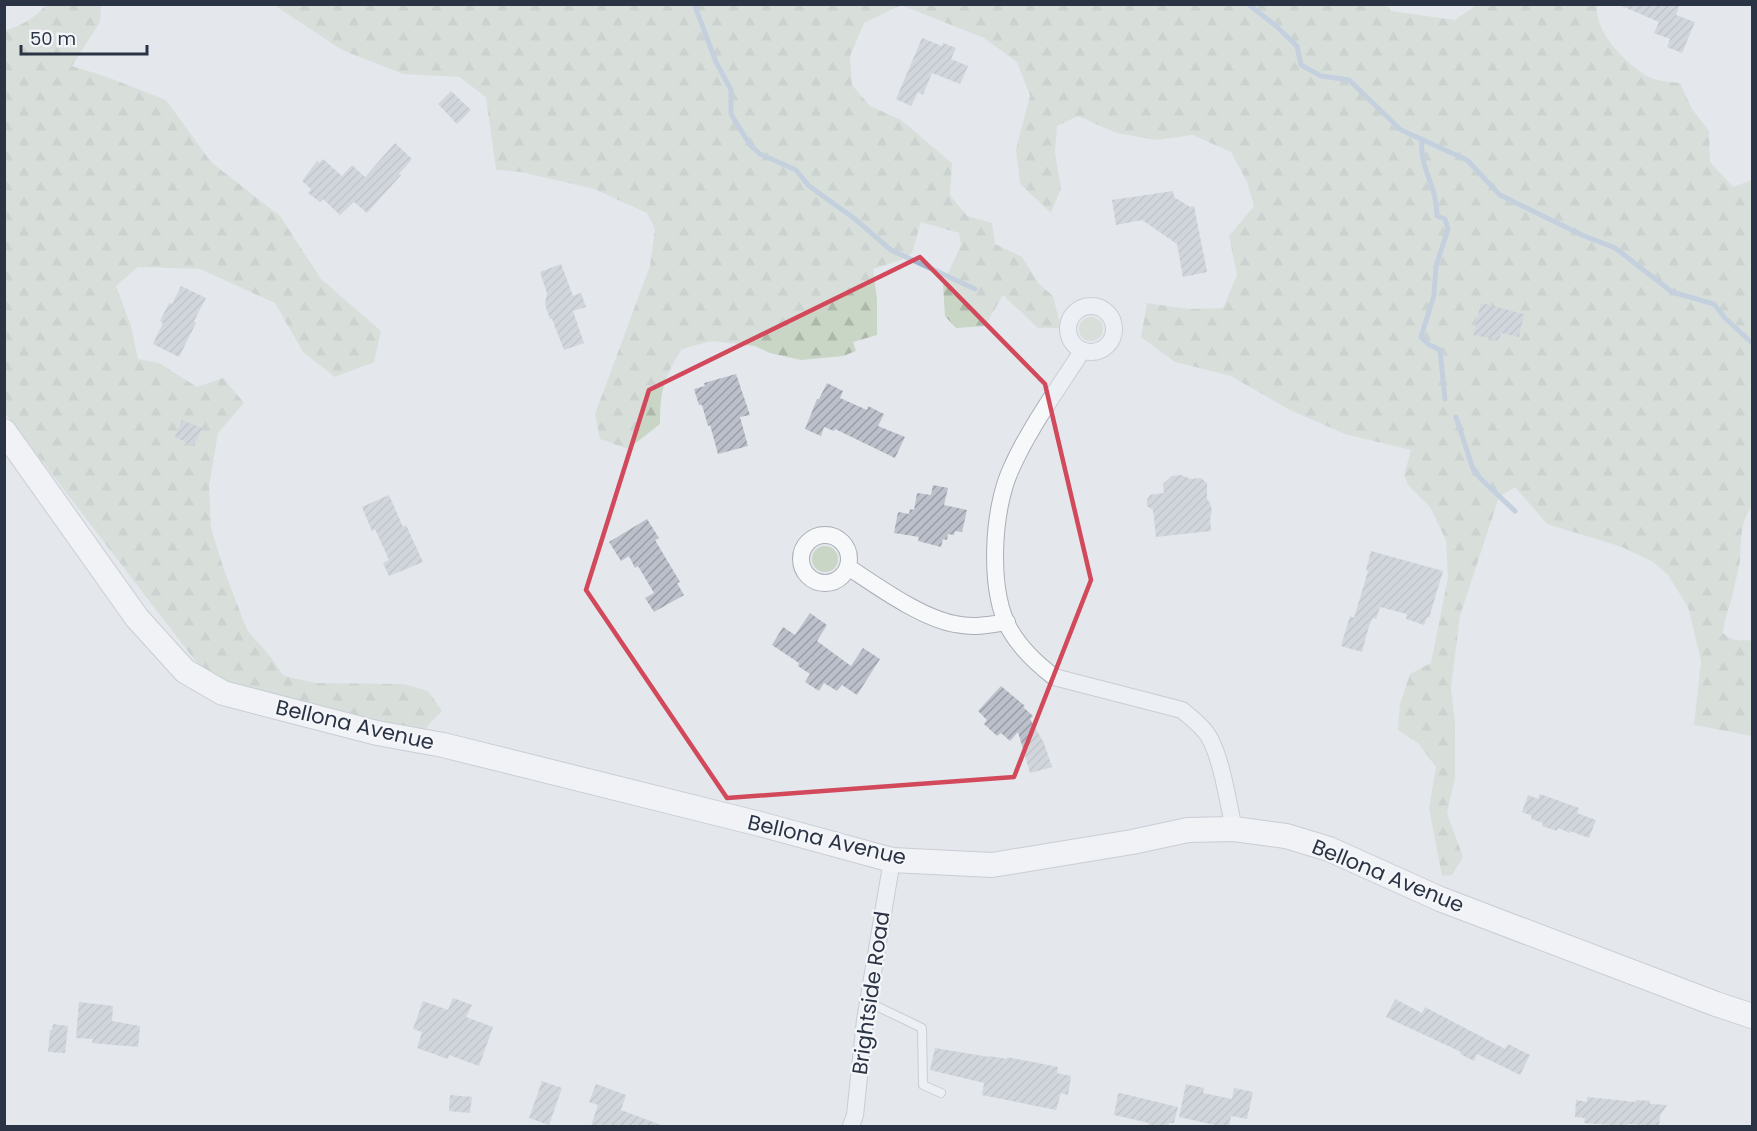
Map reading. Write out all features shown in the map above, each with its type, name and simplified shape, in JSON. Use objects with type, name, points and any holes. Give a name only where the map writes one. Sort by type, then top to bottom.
[{"type":"main road","name":"Bellona Avenue","points":[[4,431],[137,618],[185,671],[210,687],[243,700],[377,733],[443,745],[760,824],[892,860],[992,866],[1188,830],[1234,829],[1286,836],[1329,849],[1440,899],[1752,1016]]},
{"type":"street","points":[[1082,351],[1010,469],[1000,501],[995,537],[1001,608],[1006,622],[1022,648],[1054,677],[1182,710],[1196,722],[1209,736],[1216,753],[1234,829]]},
{"type":"street","points":[[848,567],[883,590],[939,619],[969,626],[986,626],[1006,622]]},
{"type":"street","name":"Brightside Road","points":[[855,1123],[868,1002],[892,860]]},
{"type":"lane","points":[[868,1002],[922,1028],[923,1085],[941,1093]]},
{"type":"highlighted area","points":[[920,257],[1045,384],[1091,580],[1014,777],[727,798],[586,590],[649,390]]},
{"type":"green space","points":[[1386,4],[1391,11],[1455,20],[1477,5],[1597,5],[1598,16],[1606,36],[1629,63],[1650,78],[1680,83],[1692,109],[1709,131],[1710,162],[1733,187],[1752,180],[1752,507],[1743,525],[1739,567],[1723,633],[1736,640],[1752,640],[1752,736],[1694,725],[1701,661],[1688,607],[1668,575],[1653,562],[1622,547],[1547,524],[1515,487],[1499,497],[1460,616],[1451,688],[1455,722],[1455,778],[1447,813],[1463,857],[1452,875],[1442,876],[1429,808],[1436,767],[1419,744],[1398,730],[1400,704],[1410,674],[1431,663],[1448,577],[1446,540],[1430,507],[1408,485],[1404,475],[1411,450],[1345,434],[1290,410],[1231,376],[1175,362],[1141,337],[1147,303],[1189,309],[1223,308],[1237,275],[1229,236],[1254,206],[1247,182],[1231,152],[1193,135],[1156,140],[1116,133],[1078,116],[1057,126],[1055,153],[1061,188],[1051,213],[1020,184],[1016,149],[1030,96],[1017,62],[984,38],[901,5],[864,23],[850,56],[852,85],[870,106],[901,120],[952,163],[950,195],[967,216],[992,223],[995,244],[1022,257],[1039,284],[1053,296],[1061,328],[1038,328],[1003,295],[985,326],[956,328],[945,316],[943,284],[961,245],[959,233],[921,222],[912,253],[901,260],[873,269],[877,299],[877,335],[853,342],[856,351],[843,356],[801,360],[770,353],[755,346],[711,341],[682,349],[664,384],[660,424],[628,449],[600,439],[595,414],[650,266],[655,229],[647,213],[594,189],[521,172],[496,170],[486,97],[459,77],[403,74],[342,50],[274,5]]},
{"type":"green space","points":[[46,5],[101,5],[100,22],[72,66],[166,100],[211,162],[280,216],[321,279],[381,331],[374,362],[335,377],[303,352],[275,303],[200,269],[138,267],[116,286],[131,326],[138,359],[159,363],[197,387],[223,378],[244,403],[218,433],[209,487],[211,528],[247,630],[284,676],[316,683],[404,684],[428,691],[442,711],[424,732],[227,686],[203,671],[5,413],[5,30],[27,21]]},
{"type":"green space","points":[[1091,317],[1096,318],[1102,324],[1102,334],[1096,340],[1091,341],[1086,340],[1080,334],[1079,329],[1080,324],[1086,318]]},
{"type":"green space","points":[[825,546],[834,550],[838,559],[834,568],[825,572],[816,568],[812,559],[816,550]]},
{"type":"building","points":[[1617,4],[1680,4],[1676,15],[1695,22],[1682,53],[1667,47],[1670,39],[1654,33],[1659,22]]},
{"type":"building","points":[[922,38],[942,46],[943,43],[956,48],[951,59],[968,66],[960,84],[932,73],[923,95],[918,92],[911,106],[896,99]]},
{"type":"building","points":[[451,91],[471,110],[457,124],[438,104]]},
{"type":"building","points":[[395,143],[412,159],[367,213],[354,202],[340,215],[323,199],[320,202],[308,193],[311,189],[302,181],[317,161],[319,163],[323,159],[342,176],[352,165],[365,177]]},
{"type":"building","points":[[1173,191],[1174,197],[1190,207],[1194,206],[1207,272],[1183,277],[1177,244],[1142,220],[1116,225],[1112,200]]},
{"type":"building","points":[[561,264],[573,296],[581,293],[586,307],[573,311],[584,343],[564,350],[545,304],[547,293],[540,272]]},
{"type":"building","points":[[181,286],[206,298],[179,357],[153,344],[163,323],[160,321]]},
{"type":"building","points":[[1481,303],[1524,314],[1519,337],[1501,333],[1499,340],[1473,335]]},
{"type":"building","points":[[736,374],[750,415],[740,417],[748,446],[718,454],[710,425],[708,426],[702,405],[699,405],[694,389],[705,386],[704,383]]},
{"type":"building","points":[[827,383],[843,391],[840,398],[867,410],[868,406],[884,414],[878,426],[905,437],[895,458],[835,429],[834,431],[824,427],[821,436],[805,429],[817,399]]},
{"type":"building","points":[[182,420],[202,428],[194,446],[175,437]]},
{"type":"building","points":[[1181,475],[1191,479],[1201,478],[1207,483],[1207,499],[1212,511],[1211,531],[1156,537],[1153,510],[1147,506],[1147,500],[1150,495],[1164,493],[1163,484],[1172,476]]},
{"type":"building","points":[[933,485],[948,488],[944,505],[967,510],[962,532],[955,531],[954,535],[948,534],[947,540],[943,539],[941,547],[918,541],[919,537],[894,533],[898,512],[909,514],[910,509],[914,510],[917,493],[931,495]]},
{"type":"building","points":[[389,495],[403,527],[406,525],[423,562],[389,576],[383,563],[389,560],[375,529],[372,531],[362,507]]},
{"type":"building","points":[[647,519],[659,538],[655,540],[680,582],[677,583],[684,595],[654,612],[645,598],[654,593],[638,566],[635,568],[629,556],[621,561],[609,542]]},
{"type":"building","points":[[1371,551],[1443,571],[1429,618],[1427,617],[1424,625],[1406,619],[1407,614],[1380,607],[1376,619],[1373,618],[1369,626],[1362,652],[1341,646],[1350,616],[1354,618],[1368,571],[1366,570]]},
{"type":"building","points":[[810,613],[827,625],[817,641],[851,666],[863,648],[880,659],[857,695],[842,685],[837,691],[824,683],[819,691],[805,682],[810,674],[798,666],[799,663],[772,645],[783,627],[795,635]]},
{"type":"building","points":[[1001,686],[1025,706],[1023,707],[1033,716],[1030,719],[1044,743],[1052,767],[1030,773],[1018,732],[1010,741],[1001,733],[997,736],[984,724],[987,720],[978,711]]},
{"type":"building","points":[[1540,794],[1579,808],[1577,813],[1596,820],[1589,838],[1570,831],[1570,833],[1558,828],[1557,831],[1542,826],[1543,823],[1531,819],[1532,816],[1522,812],[1528,795],[1538,799]]},
{"type":"building","points":[[453,998],[472,1005],[466,1017],[493,1027],[479,1066],[449,1055],[448,1059],[417,1048],[422,1032],[413,1029],[423,1001],[448,1010]]},
{"type":"building","points":[[1395,999],[1422,1013],[1425,1007],[1505,1049],[1508,1044],[1530,1055],[1520,1075],[1477,1054],[1474,1061],[1460,1054],[1461,1052],[1386,1017]]},
{"type":"building","points":[[79,1002],[113,1006],[112,1021],[140,1026],[138,1047],[92,1043],[93,1039],[76,1038]]},
{"type":"building","points":[[53,1024],[68,1026],[65,1053],[48,1052],[50,1030]]},
{"type":"building","points":[[935,1048],[989,1057],[1007,1059],[1007,1057],[1058,1067],[1057,1073],[1071,1076],[1068,1095],[1061,1093],[1056,1110],[982,1095],[984,1083],[930,1070]]},
{"type":"building","points":[[542,1081],[562,1088],[549,1125],[529,1118]]},
{"type":"building","points":[[596,1084],[626,1095],[621,1110],[661,1126],[591,1126],[598,1105],[589,1102]]},
{"type":"building","points":[[1186,1084],[1204,1088],[1203,1093],[1232,1099],[1234,1088],[1253,1092],[1247,1119],[1231,1116],[1229,1126],[1219,1126],[1179,1117]]},
{"type":"building","points":[[1120,1093],[1178,1107],[1174,1123],[1169,1123],[1168,1126],[1148,1126],[1149,1123],[1114,1115]]},
{"type":"building","points":[[450,1095],[472,1097],[470,1113],[449,1111]]},
{"type":"building","points":[[1587,1097],[1636,1102],[1636,1100],[1650,1101],[1650,1104],[1667,1105],[1660,1116],[1659,1126],[1584,1123],[1585,1118],[1575,1117],[1576,1100],[1587,1102]]},
{"type":"waterway","points":[[1248,4],[1297,46],[1301,65],[1321,76],[1349,80],[1401,130],[1467,160],[1500,195],[1582,235],[1615,248],[1672,292],[1714,304],[1725,318],[1752,343]]},
{"type":"waterway","points":[[695,6],[716,62],[731,90],[731,114],[750,145],[760,154],[796,170],[809,186],[855,219],[891,250],[975,289]]},
{"type":"waterway","points":[[1422,139],[1423,159],[1434,195],[1437,216],[1445,219],[1448,229],[1436,266],[1434,295],[1421,337],[1428,344],[1440,350],[1445,399]]},
{"type":"waterway","points":[[1456,417],[1473,469],[1515,511]]}]
